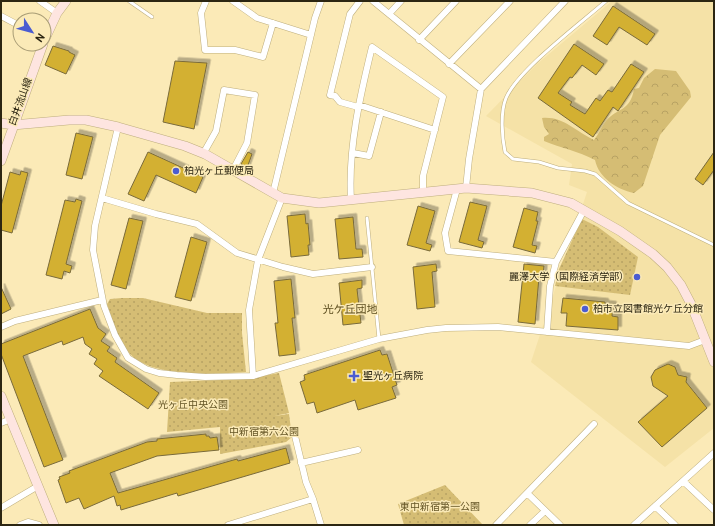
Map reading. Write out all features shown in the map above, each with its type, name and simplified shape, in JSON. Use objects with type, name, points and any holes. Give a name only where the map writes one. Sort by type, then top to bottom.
[{"type":"street","points":[[40,1],[57,14]]},
{"type":"street","name":"白井流山線","points":[[52,24],[66,1]]},
{"type":"street","points":[[206,1],[201,13],[204,50],[235,50],[263,57],[273,23]]},
{"type":"street","points":[[233,1],[257,18],[311,35]]},
{"type":"street","points":[[273,193],[311,35],[322,1]]},
{"type":"street","points":[[360,1],[350,14],[330,95],[335,96],[340,102],[381,112],[435,130]]},
{"type":"street","points":[[373,1],[481,89]]},
{"type":"street","points":[[389,14],[401,1]]},
{"type":"street","points":[[419,40],[456,1]]},
{"type":"street","points":[[449,64],[510,1]]},
{"type":"street","points":[[556,262],[448,251],[446,233],[462,188],[469,159],[481,89],[565,1]]},
{"type":"street","points":[[1,16],[12,22]]},
{"type":"street","points":[[351,200],[350,177],[358,106],[372,46],[443,97],[423,176],[423,191]]},
{"type":"street","name":"白井流山線","points":[[1,161],[40,52]]},
{"type":"street","points":[[203,154],[216,131],[224,90],[254,95],[247,143],[233,170]]},
{"type":"street","points":[[353,153],[369,156],[381,112]]},
{"type":"street","points":[[1,123],[13,125],[86,120],[118,127],[185,146],[233,170],[282,198],[319,203],[462,188],[547,196],[584,210],[654,254],[667,267],[681,285],[691,304],[714,362]]},
{"type":"street","points":[[118,127],[95,226],[93,250],[102,300],[114,335],[128,358],[146,369],[177,376],[253,376],[379,339],[446,328],[498,327],[689,346],[705,340]]},
{"type":"street","points":[[102,198],[197,224],[237,253],[258,260],[314,274],[372,267]]},
{"type":"street","points":[[253,376],[249,310],[258,260],[282,198]]},
{"type":"street","points":[[547,332],[550,286],[556,262],[584,210]]},
{"type":"street","points":[[1,327],[15,321],[102,300]]},
{"type":"street","points":[[1,396],[54,525]]},
{"type":"street","points":[[1,424],[10,419]]},
{"type":"street","points":[[496,525],[594,424]]},
{"type":"street","points":[[295,436],[301,463],[321,525]]},
{"type":"street","points":[[301,463],[358,450]]},
{"type":"street","points":[[634,525],[714,453]]},
{"type":"street","points":[[683,481],[714,510]]},
{"type":"street","points":[[2,505],[38,486]]},
{"type":"street","points":[[527,493],[560,525]]},
{"type":"street","points":[[228,525],[313,499]]},
{"type":"street","points":[[656,506],[675,525]]},
{"type":"street","points":[[530,525],[545,511]]},
{"type":"street","points":[[20,525],[28,522],[40,525]]},
{"type":"lane","points":[[129,1],[152,18]]},
{"type":"lane","points":[[606,1],[534,64],[512,87],[503,108],[505,152],[513,159],[539,162],[558,168],[585,171],[595,174],[628,203],[714,245]]},
{"type":"lane","points":[[367,218],[379,339]]},
{"type":"shaded area","name":"麗澤大学（国際経済学部）","points":[[612,1],[714,1],[714,428],[665,467],[531,362],[587,192],[569,185],[572,164],[486,116],[537,64]]},
{"type":"green space","points":[[655,69],[676,71],[690,91],[691,97],[660,135],[643,186],[634,193],[621,189],[609,182],[600,172],[595,160],[544,141],[544,137],[549,134],[544,127],[542,118],[556,119],[594,140],[606,121],[627,106],[630,102],[634,89],[639,88],[644,78]]},
{"type":"green space","points":[[582,219],[598,227],[638,257],[630,295],[555,286],[559,269]]},
{"type":"green space","points":[[143,298],[207,313],[242,313],[242,333],[246,372],[202,374],[185,373],[169,371],[140,362],[130,354],[122,343],[107,304],[110,299]]},
{"type":"green space","name":"光ヶ丘中央公園","points":[[279,373],[289,413],[274,416],[289,414],[292,437],[286,442],[220,454],[220,427],[167,432],[170,382],[246,379]]},
{"type":"green space","name":"東中新宿第一公園","points":[[445,485],[483,525],[404,525],[398,504]]},
{"type":"building","points":[[613,6],[655,34],[647,45],[619,27],[607,45],[593,36]]},
{"type":"building","points":[[574,44],[604,64],[596,75],[582,65],[572,78],[570,77],[558,93],[572,102],[570,105],[585,114],[596,98],[600,101],[608,90],[612,92],[631,64],[644,72],[618,111],[613,107],[593,137],[538,98]]},
{"type":"building","points":[[53,46],[69,51],[75,55],[66,74],[45,65],[50,52],[52,52]]},
{"type":"building","points":[[175,61],[207,63],[194,129],[163,122]]},
{"type":"building","points":[[76,133],[93,137],[82,179],[66,175]]},
{"type":"building","points":[[148,152],[203,177],[196,193],[156,175],[144,201],[128,194]]},
{"type":"building","points":[[248,152],[252,154],[247,168],[241,164]]},
{"type":"building","points":[[714,152],[714,170],[703,185],[695,179]]},
{"type":"building","points":[[21,171],[28,173],[12,233],[1,230],[1,206],[10,172],[20,175]]},
{"type":"building","points":[[76,199],[82,201],[66,264],[72,266],[70,273],[64,271],[62,279],[46,275],[65,200],[75,202]]},
{"type":"building","points":[[470,202],[487,206],[478,240],[484,242],[482,248],[459,242]]},
{"type":"building","points":[[418,206],[435,211],[426,243],[432,245],[430,251],[407,245]]},
{"type":"building","points":[[524,208],[538,212],[536,221],[538,221],[532,245],[537,246],[535,253],[513,247]]},
{"type":"building","points":[[305,214],[306,224],[308,223],[310,245],[308,245],[309,255],[291,257],[287,216]]},
{"type":"building","points":[[353,217],[356,249],[362,249],[363,257],[339,259],[335,219]]},
{"type":"building","points":[[129,218],[143,221],[126,289],[111,285]]},
{"type":"building","points":[[191,237],[207,242],[191,301],[175,297]]},
{"type":"building","points":[[436,264],[437,271],[432,272],[435,307],[417,309],[413,267]]},
{"type":"building","points":[[524,264],[544,266],[543,275],[539,277],[535,324],[518,322]]},
{"type":"building","points":[[291,279],[295,318],[292,318],[296,354],[279,356],[275,323],[278,323],[274,281]]},
{"type":"building","points":[[362,280],[362,288],[357,289],[361,323],[343,325],[339,283]]},
{"type":"building","points":[[1,287],[11,309],[1,314]]},
{"type":"building","points":[[563,298],[605,302],[605,304],[613,305],[612,316],[618,317],[618,330],[566,326],[567,313],[561,313]]},
{"type":"building","points":[[90,309],[98,328],[106,334],[101,341],[110,347],[107,351],[117,358],[115,362],[159,393],[148,409],[99,376],[103,371],[94,364],[97,359],[89,354],[92,349],[85,344],[83,337],[63,345],[62,341],[23,356],[63,460],[44,467],[1,354],[1,344]]},
{"type":"building","name":"聖光ヶ丘病院","points":[[380,350],[382,355],[387,354],[397,385],[392,387],[396,398],[358,410],[355,400],[317,413],[314,402],[307,404],[300,382],[305,380],[304,375]]},
{"type":"building","points":[[668,364],[675,367],[678,375],[687,377],[686,382],[707,408],[662,447],[638,422],[668,396],[653,386],[651,377],[655,370]]},
{"type":"building","points":[[206,434],[206,436],[209,436],[210,438],[217,437],[219,450],[157,456],[110,473],[118,493],[237,459],[238,461],[286,448],[290,463],[178,496],[177,493],[121,510],[120,505],[117,506],[114,496],[84,509],[79,498],[66,503],[58,480],[60,479],[59,477],[70,473],[69,471],[147,442],[157,441],[157,439]]},
{"type":"place","name":"柏光ヶ丘郵便局","points":[[176,171]]},
{"type":"place","name":"麗澤大学（国際経済学部）","points":[[637,277]]},
{"type":"place","name":"柏市立図書館光ケ丘分館","points":[[585,309]]},
{"type":"place","name":"聖光ヶ丘病院","points":[[354,376]]},
{"type":"district","name":"光ケ丘団地","points":[[350,310]]},
{"type":"park label","name":"中新宿第六公園","points":[[264,432]]}]
